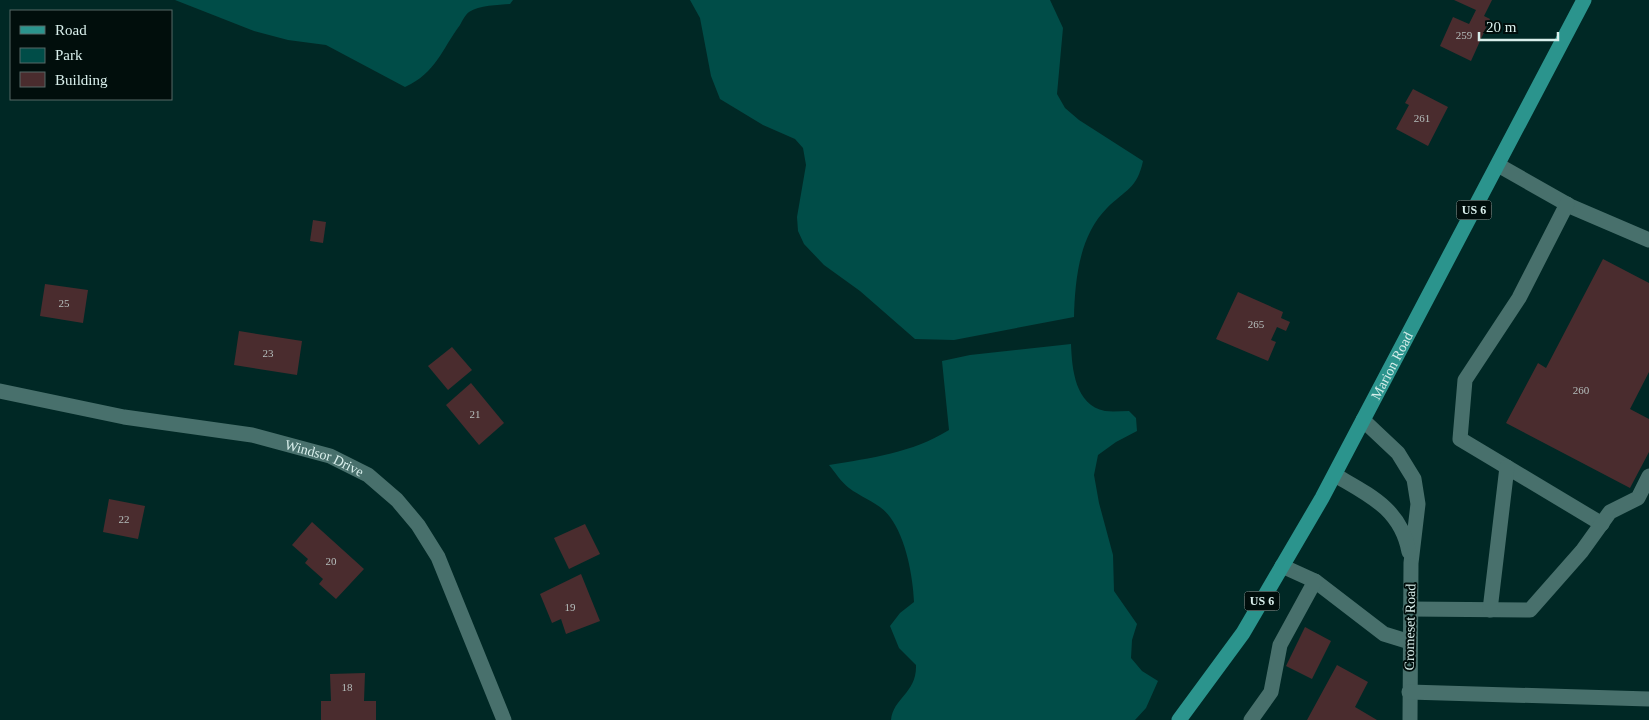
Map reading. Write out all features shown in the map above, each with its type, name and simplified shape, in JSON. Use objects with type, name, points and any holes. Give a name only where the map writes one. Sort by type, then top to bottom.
[{"type":"main road","name":"Marion Road","points":[[1179,720],[1243,633],[1334,475],[1584,0]]},
{"type":"street","points":[[1498,165],[1567,204],[1649,240]]},
{"type":"street","points":[[1567,204],[1519,298],[1465,380],[1460,439],[1602,524]]},
{"type":"street","name":"Windsor Drive","points":[[0,391],[124,417],[252,435],[330,456],[368,475],[397,500],[418,525],[438,557],[504,720]]},
{"type":"street","name":"Cromeset Road","points":[[1363,420],[1398,453],[1414,479],[1418,504],[1411,563],[1408,692],[1410,720]]},
{"type":"street","points":[[1490,610],[1507,467]]},
{"type":"street","name":"Cromeset Road","points":[[1334,475],[1376,499],[1400,524],[1406,534],[1411,563]]},
{"type":"street","points":[[1410,609],[1530,610],[1582,551],[1610,512],[1638,498],[1649,476]]},
{"type":"street","points":[[1282,566],[1315,581],[1384,634],[1410,642]]},
{"type":"street","points":[[1251,720],[1272,692],[1280,645],[1315,581]]},
{"type":"street","points":[[1408,692],[1649,700]]},
{"type":"green space","points":[[175,0],[513,0],[510,4],[483,7],[469,12],[431,68],[416,81],[405,87],[326,45],[288,40],[254,31]]},
{"type":"green space","points":[[690,0],[1050,0],[1063,28],[1057,94],[1065,108],[1079,120],[1143,161],[1134,183],[1107,208],[1090,232],[1080,259],[1077,274],[1074,317],[954,340],[915,339],[860,291],[824,265],[804,244],[798,231],[797,217],[806,165],[803,148],[795,139],[763,125],[720,99],[711,76],[700,18]]},
{"type":"green space","points":[[1071,344],[1074,375],[1081,394],[1087,402],[1105,411],[1129,411],[1136,418],[1137,431],[1116,442],[1098,455],[1094,475],[1099,503],[1113,555],[1114,591],[1137,624],[1132,640],[1131,658],[1142,671],[1158,681],[1146,708],[1135,720],[891,720],[896,706],[913,682],[916,665],[899,648],[890,626],[900,613],[914,602],[908,558],[896,526],[886,512],[849,488],[829,465],[876,457],[906,449],[935,438],[949,430],[942,361],[970,355]]},
{"type":"building","points":[[1454,0],[1492,0],[1484,16],[1490,19],[1471,61],[1440,46],[1453,17],[1469,24],[1476,10]]},
{"type":"building","points":[[1413,89],[1448,107],[1428,146],[1396,129],[1409,105],[1405,103]]},
{"type":"building","points":[[313,220],[326,222],[323,243],[310,241]]},
{"type":"building","points":[[1603,259],[1649,283],[1649,372],[1630,409],[1649,419],[1649,452],[1630,488],[1506,423],[1538,363],[1546,368]]},
{"type":"building","points":[[45,284],[88,290],[83,323],[40,316]]},
{"type":"building","points":[[1238,292],[1283,312],[1281,318],[1290,322],[1286,331],[1277,327],[1271,340],[1276,342],[1268,361],[1216,339]]},
{"type":"building","points":[[239,331],[302,341],[297,375],[234,365]]},
{"type":"building","points":[[452,347],[472,370],[448,390],[428,366]]},
{"type":"building","points":[[471,383],[504,423],[479,445],[446,405]]},
{"type":"building","points":[[109,499],[145,506],[138,539],[103,532]]},
{"type":"building","points":[[312,522],[364,569],[336,599],[319,584],[323,579],[305,563],[308,559],[292,545]]},
{"type":"building","points":[[585,524],[600,554],[569,569],[554,538]]},
{"type":"building","points":[[581,574],[600,621],[566,634],[561,619],[552,623],[540,594]]},
{"type":"building","points":[[1305,627],[1331,641],[1312,679],[1286,666]]},
{"type":"building","points":[[1337,665],[1368,682],[1355,707],[1377,720],[1307,720]]},
{"type":"building","points":[[365,673],[364,701],[376,701],[376,720],[321,720],[321,701],[331,701],[330,674]]}]
